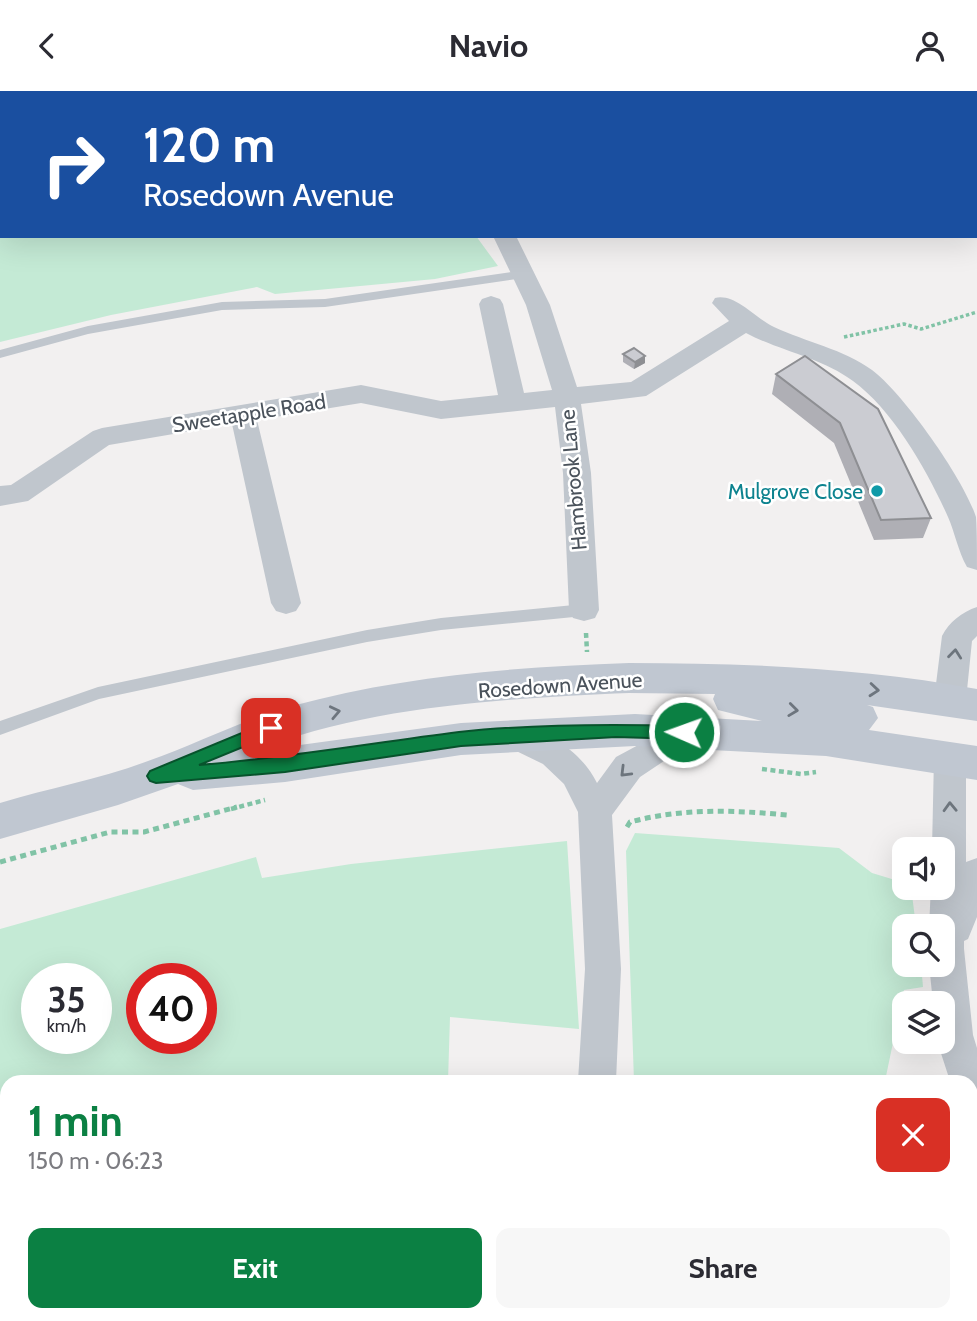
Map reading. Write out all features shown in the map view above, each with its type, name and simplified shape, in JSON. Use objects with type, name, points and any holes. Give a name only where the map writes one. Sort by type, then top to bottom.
[{"type":"street","name":"Hambrook Lane","points":[[505,238],[526,274],[556,354],[566,397],[572,429],[584,610]]},
{"type":"street","points":[[724,303],[746,323],[775,338],[826,357],[862,375],[880,390],[900,411],[955,503],[975,546],[977,559]]},
{"type":"street","points":[[491,304],[513,403]]},
{"type":"street","name":"Sweetapple Road","points":[[0,496],[18,493],[102,437],[361,394],[441,410],[637,390],[727,332],[746,323]]},
{"type":"street","points":[[243,415],[286,603]]},
{"type":"street","points":[[947,914],[950,834],[965,733],[957,636],[977,618]]},
{"type":"street","name":"Rosedown Avenue","points":[[0,821],[156,776],[271,728],[370,705],[436,694],[567,680],[655,679],[782,709],[965,733]]},
{"type":"street","name":"Rosedown Avenue","points":[[156,776],[285,765],[395,747],[513,735],[635,730],[826,740],[965,733]]},
{"type":"street","points":[[595,826],[628,767],[653,752],[708,733]]},
{"type":"street","points":[[513,735],[554,754],[576,774],[595,826],[603,969],[597,1075]]},
{"type":"street","points":[[955,927],[977,873]]},
{"type":"street","points":[[949,977],[954,1035],[967,1075]]},
{"type":"lane","points":[[0,354],[88,330],[173,313],[222,306],[326,303],[526,274]]},
{"type":"lane","points":[[0,728],[98,693],[354,638],[441,624],[584,610]]},
{"type":"path","points":[[836,339],[904,324],[921,329],[977,312]]},
{"type":"path","points":[[751,765],[769,771],[801,774],[821,772]]},
{"type":"path","points":[[0,862],[110,832],[144,832],[258,804],[268,799]]},
{"type":"path","points":[[595,826],[621,839],[630,822],[661,813],[698,808],[787,815]]},
{"type":"green space","points":[[0,238],[477,238],[498,266],[435,279],[275,294],[257,287],[111,315],[0,342]]},
{"type":"green space","points":[[635,833],[839,848],[872,873],[892,879],[892,900],[913,900],[914,914],[892,914],[892,977],[922,977],[923,987],[892,991],[892,1047],[886,1075],[634,1075],[626,851]]},
{"type":"green space","points":[[567,841],[579,1029],[450,1017],[448,1075],[0,1075],[0,929],[256,857],[262,878],[351,864]]},
{"type":"building","points":[[634,348],[645,356],[635,362],[623,354]]},
{"type":"building","points":[[805,356],[878,409],[931,518],[881,520],[840,423],[776,374]]},
{"type":"place","name":"Mulgrove Close","points":[[877,491]]},
{"type":"route","points":[[271,728],[156,776],[285,765],[461,739],[568,732],[684,732]]}]
